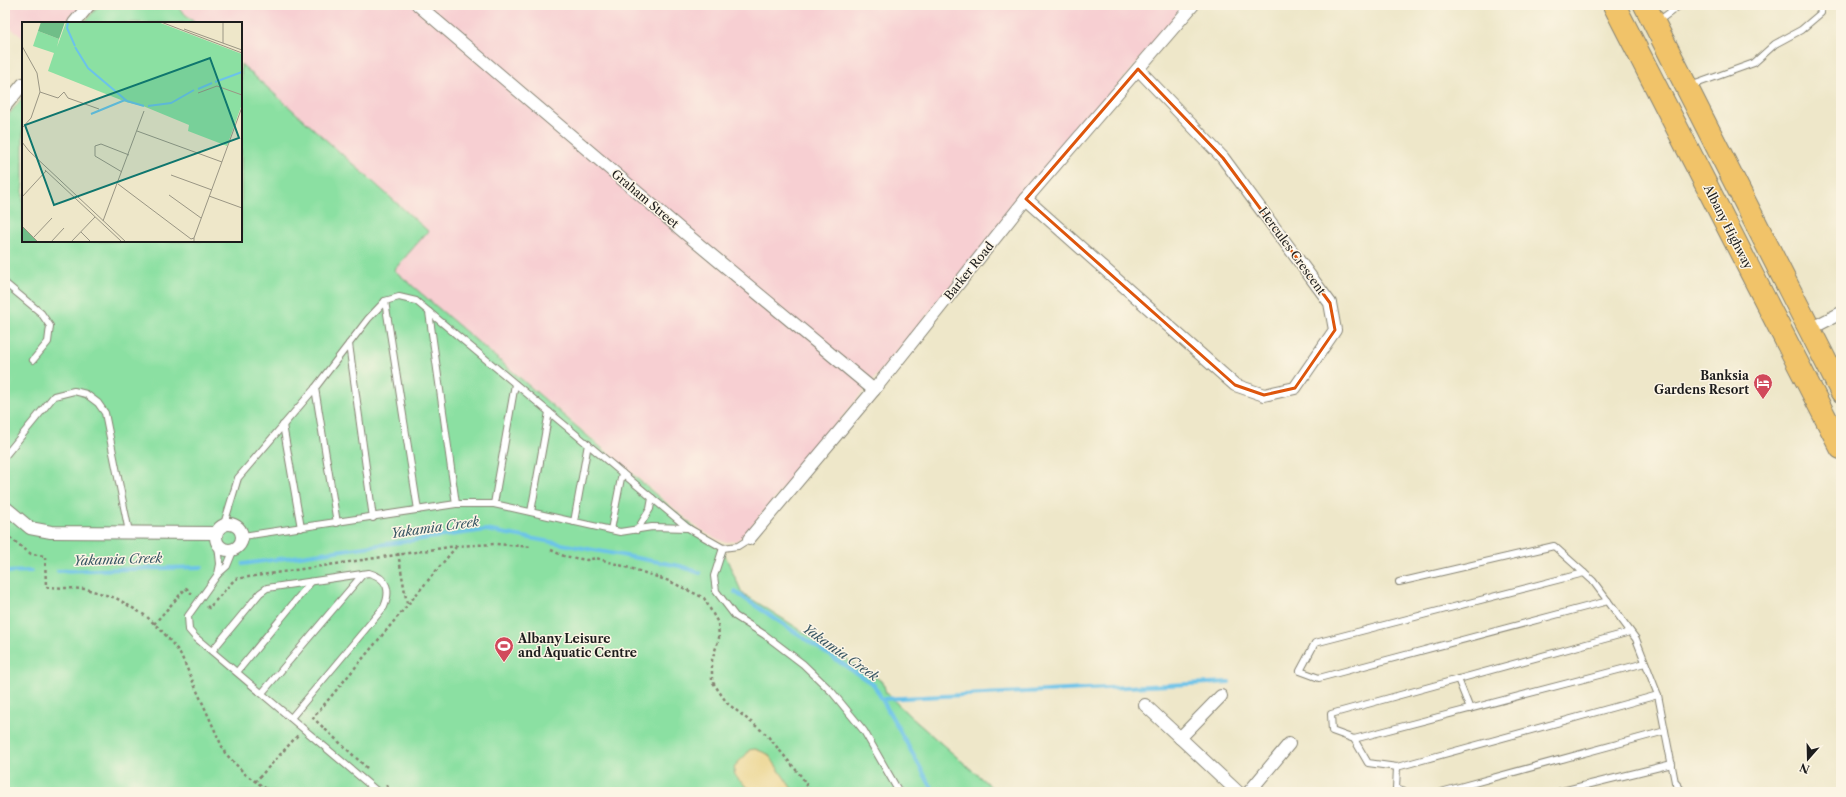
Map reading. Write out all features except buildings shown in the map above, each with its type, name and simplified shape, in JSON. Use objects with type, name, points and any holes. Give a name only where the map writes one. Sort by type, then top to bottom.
[{"type":"highway","name":"Albany Highway","points":[[1614,5],[1841,448]]},
{"type":"highway","points":[[1645,5],[1841,391]]},
{"type":"street","points":[[75,22],[89,5]]},
{"type":"street","name":"Graham Street","points":[[418,5],[679,228],[874,390]]},
{"type":"street","name":"Barker Road","points":[[749,539],[874,390],[1026,199],[1193,5]]},
{"type":"street","name":"Hercules Crescent","points":[[1026,199],[1235,385],[1264,395],[1295,388],[1335,330],[1330,303],[1223,158],[1138,69]]},
{"type":"street","points":[[5,106],[22,85]]},
{"type":"street","points":[[1810,329],[1841,313]]},
{"type":"street","points":[[5,507],[30,528],[51,532],[129,532],[220,528],[233,524],[243,536],[240,544],[234,549],[226,550],[218,545],[216,539],[220,528]]},
{"type":"street","points":[[1180,738],[1221,696]]},
{"type":"street","points":[[1145,705],[1238,792]]},
{"type":"street","points":[[1249,792],[1289,744]]},
{"type":"lane","points":[[1654,24],[1680,5]]},
{"type":"lane","points":[[1686,87],[1754,63],[1775,44],[1801,30],[1821,13],[1820,5]]},
{"type":"lane","points":[[5,283],[41,313],[50,326],[48,342],[34,360]]},
{"type":"lane","points":[[220,528],[238,478],[315,388],[368,318],[385,301],[399,297],[416,301],[688,528],[724,548],[738,546],[749,539]]},
{"type":"lane","points":[[385,301],[418,510]]},
{"type":"lane","points":[[429,312],[456,504]]},
{"type":"lane","points":[[349,344],[374,518]]},
{"type":"lane","points":[[494,504],[515,384]]},
{"type":"lane","points":[[315,388],[337,523]]},
{"type":"lane","points":[[5,456],[54,396],[74,391],[86,394],[98,404],[105,413],[129,532]]},
{"type":"lane","points":[[531,512],[549,412]]},
{"type":"lane","points":[[283,425],[301,528]]},
{"type":"lane","points":[[574,522],[588,444]]},
{"type":"lane","points":[[611,530],[622,473]]},
{"type":"lane","points":[[637,530],[650,509],[652,498]]},
{"type":"lane","points":[[243,536],[374,518],[456,504],[494,504],[620,532],[652,527],[688,528]]},
{"type":"lane","points":[[218,545],[220,564],[218,574]]},
{"type":"lane","points":[[1398,582],[1554,546],[1593,581],[1636,639],[1658,695],[1675,782],[1683,792]]},
{"type":"lane","points":[[724,548],[714,576],[716,591],[735,616],[765,635],[803,664],[832,692],[864,731],[899,792]]},
{"type":"lane","points":[[234,549],[227,566],[218,574],[190,611],[187,620],[189,630],[378,792]]},
{"type":"lane","points":[[1584,573],[1315,644],[1300,671],[1319,678],[1608,601]]},
{"type":"lane","points":[[212,651],[260,593],[267,588],[363,574],[377,575],[388,586],[388,598],[384,607],[291,718]]},
{"type":"lane","points":[[262,693],[363,574]]},
{"type":"lane","points":[[237,672],[311,582]]},
{"type":"lane","points":[[1630,632],[1331,714],[1332,731],[1354,739],[1645,663]]},
{"type":"lane","points":[[1458,679],[1470,709]]},
{"type":"lane","points":[[1354,739],[1368,763],[1397,767],[1658,695]]},
{"type":"lane","points":[[1441,792],[1665,731]]},
{"type":"lane","points":[[1558,792],[1672,764]]},
{"type":"lane","points":[[1397,767],[1396,789],[1405,792]]},
{"type":"path","points":[[5,534],[30,554],[45,556],[46,587],[86,589],[116,598],[146,616],[163,632],[180,653],[225,753],[246,775],[271,792]]},
{"type":"path","points":[[255,782],[304,729],[456,546]]},
{"type":"path","points":[[551,550],[564,556],[587,560],[596,558],[669,581],[704,598],[718,623],[719,638],[712,660],[712,681],[727,703],[766,734],[801,776],[811,792]]},
{"type":"path","points":[[398,553],[407,605]]},
{"type":"path","points":[[313,718],[370,771]]},
{"type":"path","points":[[382,781],[393,792]]},
{"type":"highlighted area","points":[[1138,69],[1223,158],[1330,303],[1335,330],[1295,388],[1264,395],[1235,385],[1026,199]]},
{"type":"shaded area","points":[[5,5],[84,5],[70,22],[22,22],[22,37],[5,23]]},
{"type":"shaded area","points":[[175,5],[1185,5],[744,535],[736,541],[724,542],[709,535],[693,524],[394,270],[428,230],[242,65],[242,22],[194,22]]},
{"type":"green space","points":[[99,5],[175,5],[194,22],[85,22]]},
{"type":"green space","points":[[242,65],[428,231],[394,270],[724,553],[742,593],[883,682],[886,693],[912,718],[997,792],[5,792],[5,119],[22,98],[22,242],[242,242]]},
{"type":"sand","points":[[755,749],[768,754],[794,792],[754,792],[736,777],[734,769],[736,765],[749,750]]},
{"type":"waterway","name":"Yakamia Creek","points":[[243,564],[486,530],[680,566],[700,573]]},
{"type":"waterway","name":"Yakamia Creek","points":[[58,571],[202,567]]},
{"type":"waterway","name":"Yakamia Creek","points":[[5,572],[31,571]]},
{"type":"waterway","name":"Yakamia Creek","points":[[735,592],[874,685],[934,792]]},
{"type":"waterway","points":[[882,699],[1229,682]]},
{"type":"place","name":"Banksia Gardens Resort","points":[[1763,400]]},
{"type":"place","name":"Albany Leisure and Aquatic Centre","points":[[504,663]]}]
